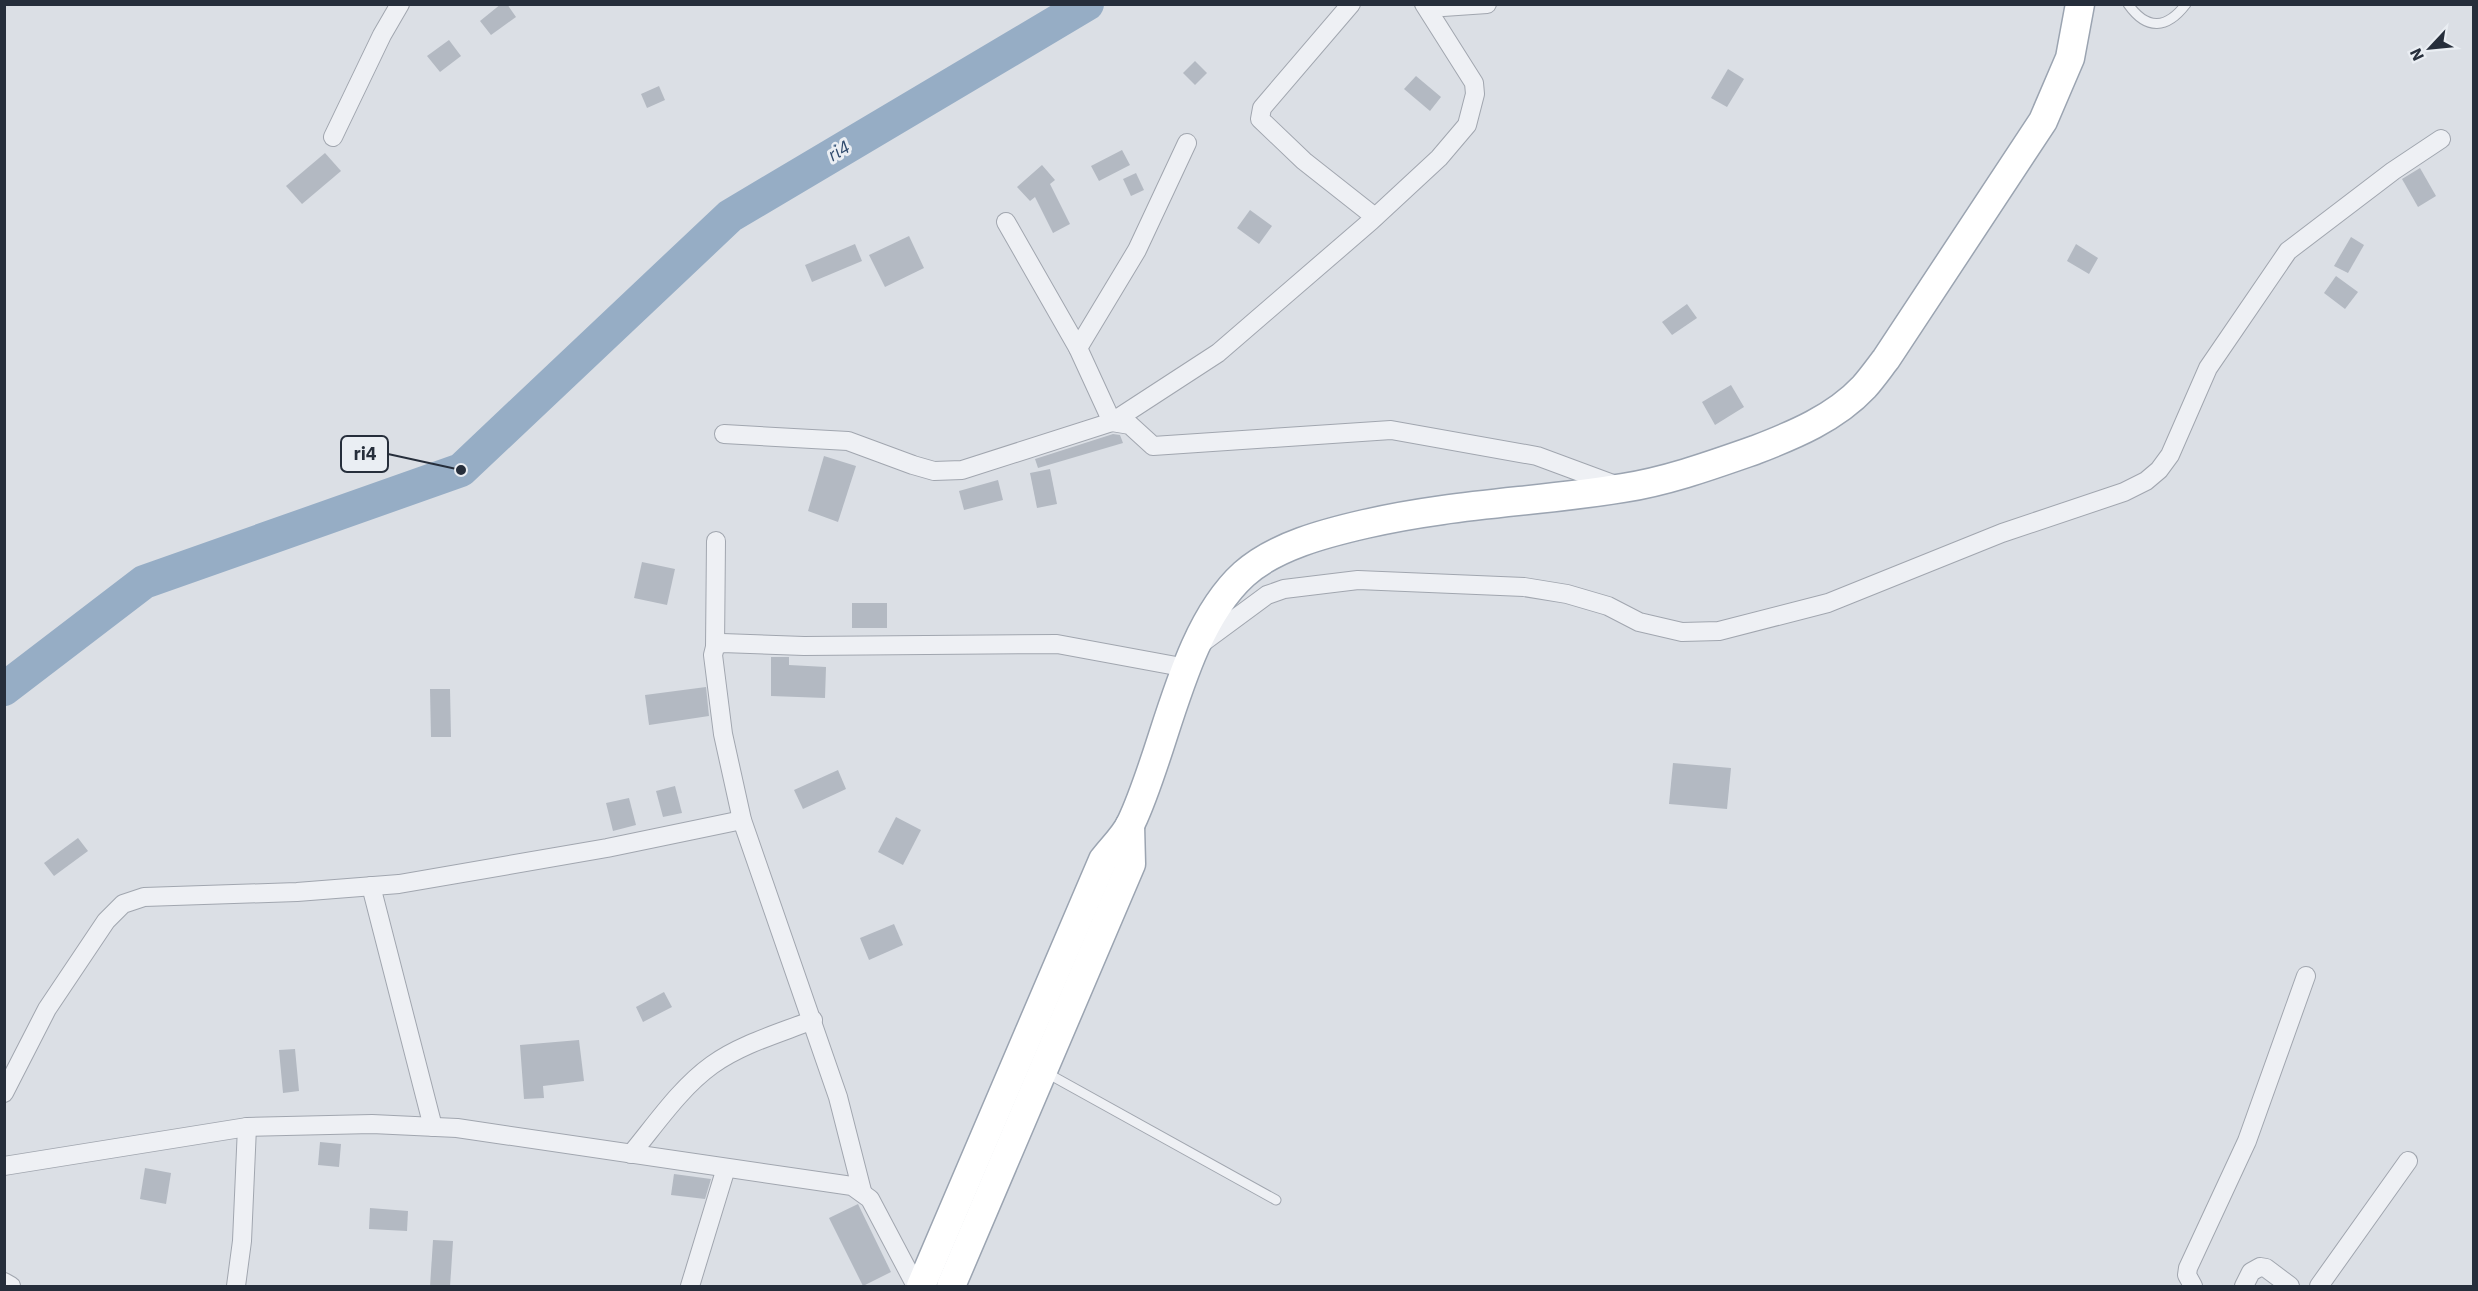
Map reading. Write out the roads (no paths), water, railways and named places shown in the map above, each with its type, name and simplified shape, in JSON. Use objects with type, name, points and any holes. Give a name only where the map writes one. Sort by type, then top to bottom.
[{"type":"main road","points":[[921,1287],[1103,860],[1130,825],[1192,657],[1212,616],[1228,591],[1245,573],[1273,555],[1342,530],[1435,510],[1622,488],[1665,479],[1774,442],[1808,428],[1837,410],[1864,387],[1886,358],[2043,121],[2070,58],[2080,4]]},
{"type":"main road","points":[[951,1287],[1131,864],[1130,825]]},
{"type":"street","points":[[333,137],[382,35],[400,4]]},
{"type":"street","points":[[1351,4],[1262,108],[1260,119],[1304,161],[1375,217]]},
{"type":"street","points":[[724,434],[848,441],[934,471],[962,470],[1112,422],[1218,353],[1375,217],[1456,140],[1467,125],[1472,111],[1474,83],[1425,4]]},
{"type":"street","points":[[1425,4],[1443,7],[1487,4]]},
{"type":"street","points":[[715,647],[722,643],[804,646],[1057,644],[1192,657],[1267,595],[1284,589],[1358,580],[1524,587],[1567,594],[1608,606],[1640,622],[1682,632],[1719,631],[1828,603],[2002,533],[2124,492],[2146,481],[2159,470],[2170,455],[2208,368],[2288,251],[2393,171],[2441,139]]},
{"type":"street","points":[[1078,348],[1137,250],[1187,143]]},
{"type":"street","points":[[1006,222],[1078,348],[1112,422]]},
{"type":"street","points":[[1112,422],[1130,425],[1153,446],[1391,430],[1537,456],[1622,488]]},
{"type":"street","points":[[716,541],[713,655],[723,734],[742,820],[838,1097],[862,1191]]},
{"type":"street","points":[[4,1093],[47,1009],[106,921],[123,904],[144,897],[297,892],[399,884],[607,848],[742,820]]},
{"type":"street","points":[[371,886],[433,1127]]},
{"type":"street","points":[[2193,1287],[2187,1275],[2188,1268],[2247,1141],[2306,976]]},
{"type":"street","points":[[631,1154],[682,1094],[713,1065],[736,1052],[813,1020]]},
{"type":"street","points":[[4,1166],[247,1127],[372,1124],[457,1128],[852,1186],[862,1191],[870,1199],[915,1287]]},
{"type":"street","points":[[236,1287],[242,1241],[247,1127]]},
{"type":"street","points":[[2319,1287],[2408,1161]]},
{"type":"street","points":[[690,1287],[726,1168]]},
{"type":"street","points":[[2244,1287],[2251,1272],[2260,1267],[2266,1268],[2290,1287]]},
{"type":"street","points":[[4,1282],[11,1287]]},
{"type":"lane","points":[[2128,4],[2145,21],[2160,25],[2170,21],[2186,4]]},
{"type":"lane","points":[[1042,1070],[1276,1200]]},
{"type":"waterway","name":"ri4","points":[[4,689],[144,582],[461,470],[730,216],[1087,4]]},
{"type":"place","name":"ri4","points":[[461,470]]}]
